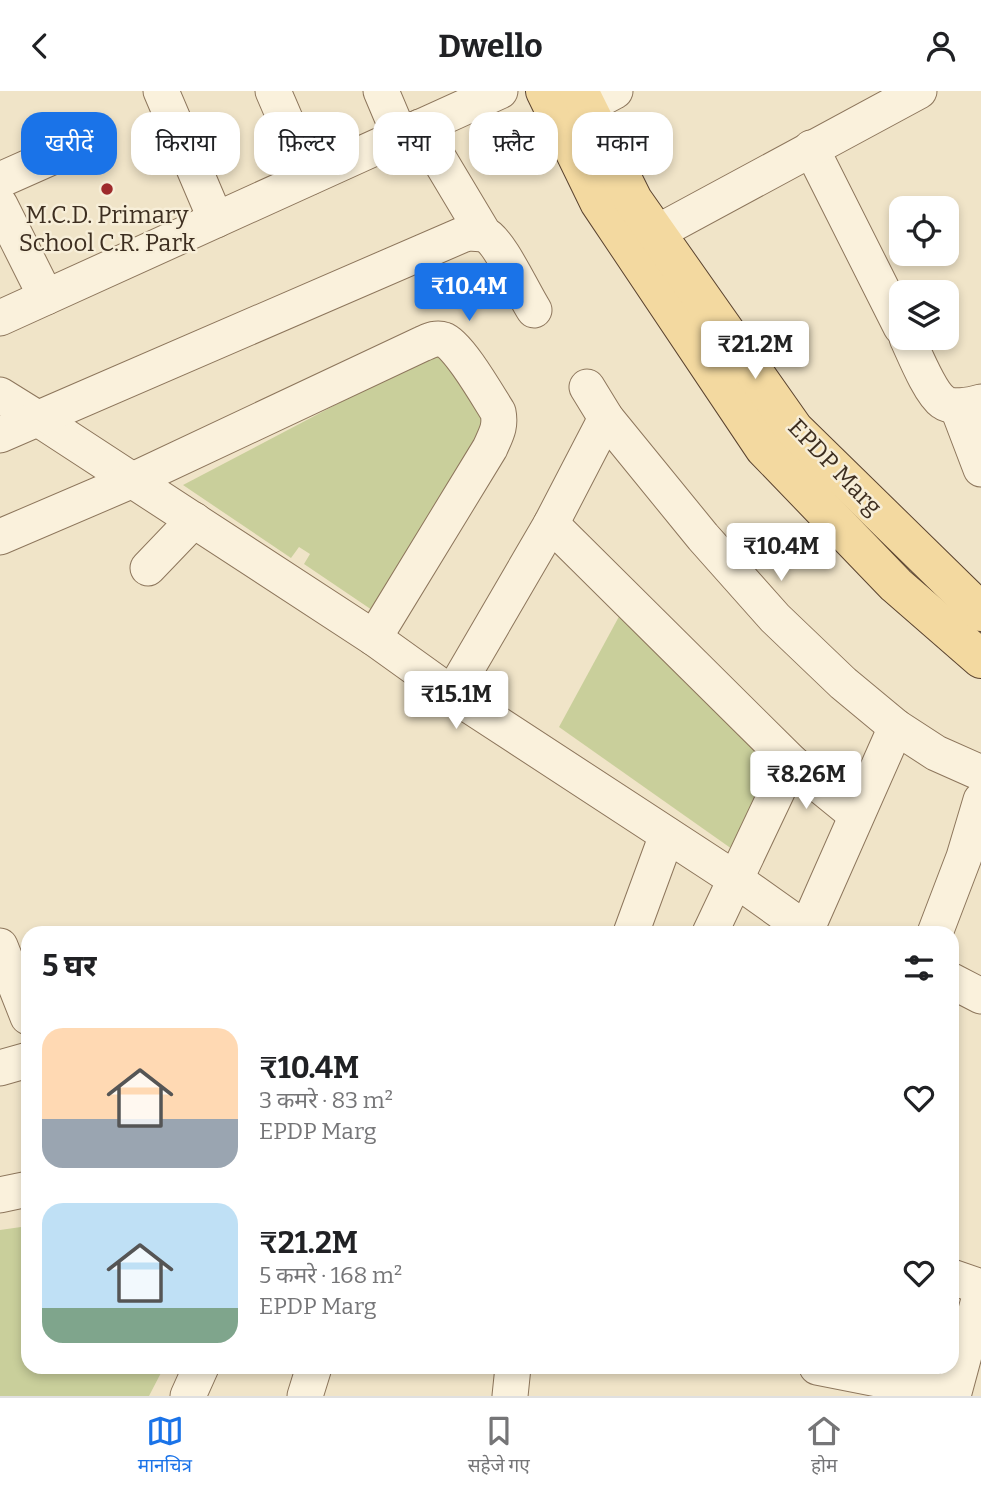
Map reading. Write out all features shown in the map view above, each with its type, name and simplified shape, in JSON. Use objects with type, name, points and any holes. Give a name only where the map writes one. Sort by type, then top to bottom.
[{"type":"main road","name":"EPDP Marg","points":[[545,91],[599,202],[643,240],[794,429],[981,612]]},
{"type":"main road","name":"EPDP Marg","points":[[594,96],[633,201],[643,240],[764,448],[896,585],[981,659]]},
{"type":"street","points":[[161,91],[216,220]]},
{"type":"street","points":[[273,91],[310,177]]},
{"type":"street","points":[[381,91],[396,112]]},
{"type":"street","points":[[643,240],[919,91]]},
{"type":"street","points":[[451,112],[489,93]]},
{"type":"street","points":[[811,148],[889,303]]},
{"type":"street","points":[[0,318],[373,149]]},
{"type":"street","points":[[0,180],[21,171]]},
{"type":"street","points":[[441,175],[484,234]]},
{"type":"street","points":[[0,205],[46,297]]},
{"type":"street","points":[[0,435],[469,233],[491,237],[534,310]]},
{"type":"street","points":[[0,537],[133,480],[433,339],[442,339],[448,341],[458,352],[498,412],[498,432],[374,638]]},
{"type":"street","points":[[913,350],[933,390],[943,403],[969,404],[981,469]]},
{"type":"street","points":[[587,387],[606,418],[703,537],[775,618],[843,683],[896,727],[936,753],[981,773]]},
{"type":"street","points":[[0,395],[374,638],[452,694],[735,879],[799,926]]},
{"type":"street","points":[[452,694],[551,524],[606,418]]},
{"type":"street","points":[[148,568],[194,520]]},
{"type":"street","points":[[551,524],[790,762],[856,815]]},
{"type":"street","points":[[810,926],[896,727]]},
{"type":"street","points":[[713,926],[790,762]]},
{"type":"street","points":[[939,926],[972,863],[981,800]]},
{"type":"street","points":[[634,926],[667,835]]},
{"type":"street","points":[[1,949],[21,999]]},
{"type":"street","points":[[959,985],[981,996]]},
{"type":"street","points":[[0,1067],[21,1062]]},
{"type":"street","points":[[0,1195],[21,1190]]},
{"type":"street","points":[[959,1280],[981,1289],[959,1372]]},
{"type":"street","points":[[188,1396],[198,1374]]},
{"type":"street","points":[[305,1396],[312,1374]]},
{"type":"street","points":[[510,1396],[512,1374]]},
{"type":"street","points":[[851,1374],[953,1395],[959,1374]]},
{"type":"green space","points":[[438,351],[498,424],[372,610],[304,564],[310,554],[299,547],[291,558],[183,485]]},
{"type":"green space","points":[[622,611],[775,764],[732,849],[559,727]]},
{"type":"green space","points":[[21,1227],[21,1374],[160,1374],[149,1396],[0,1396],[0,1230]]},
{"type":"place","name":"M.C.D. Primary School C.R. Park","points":[[107,189]]}]
